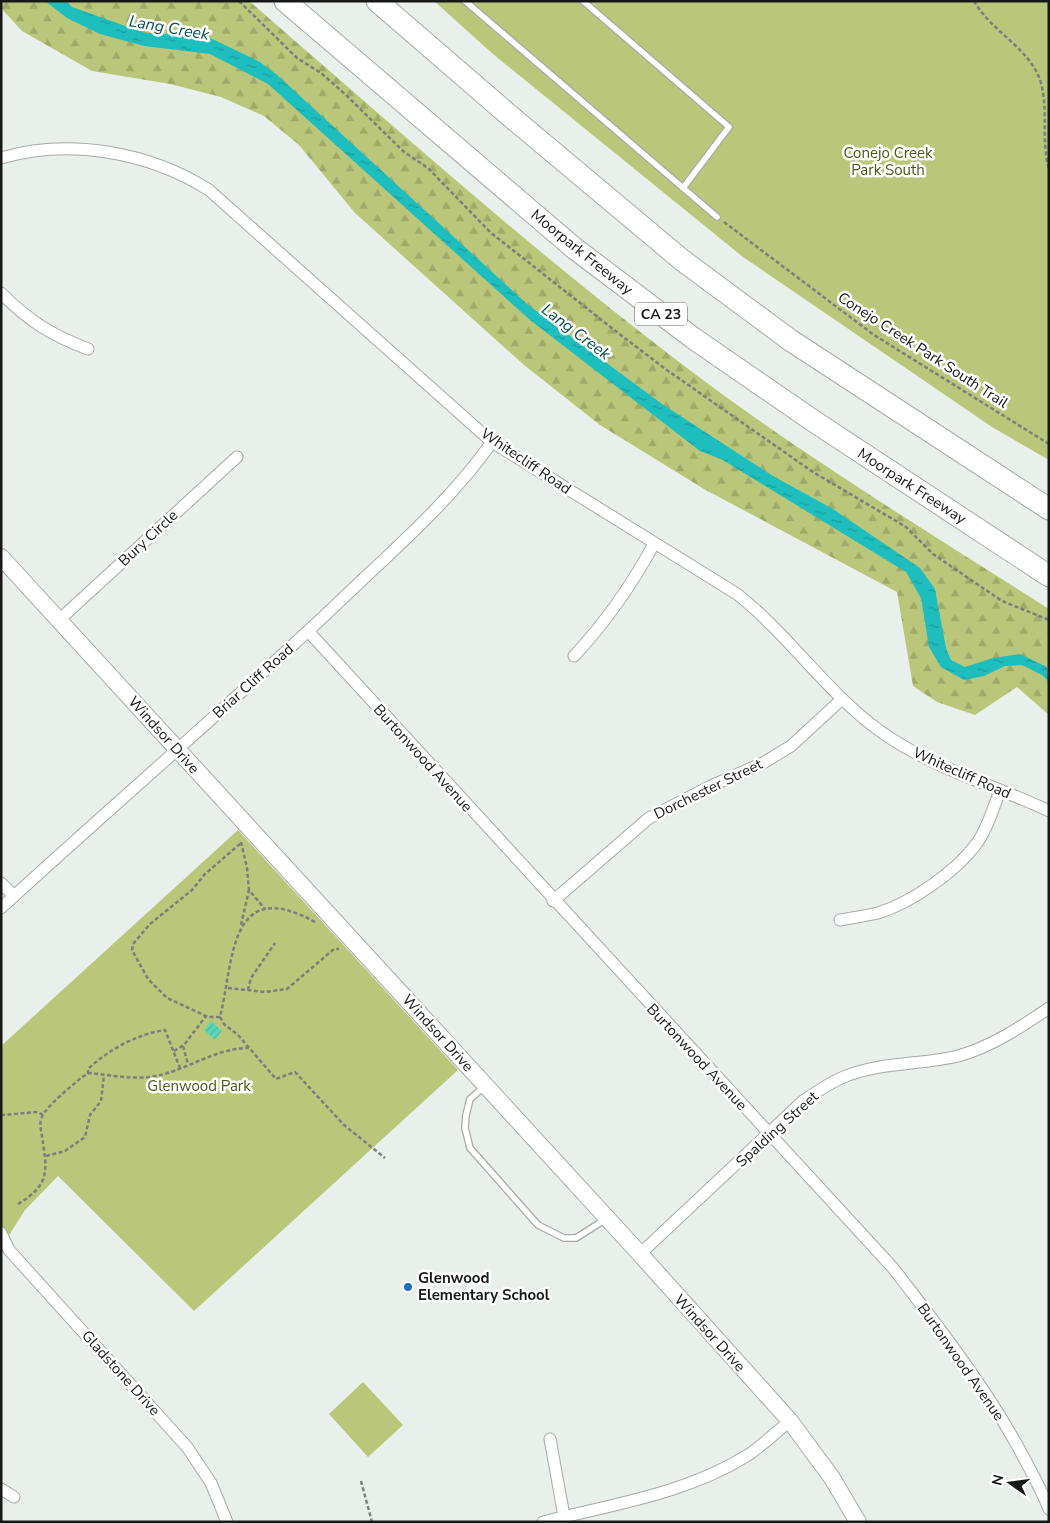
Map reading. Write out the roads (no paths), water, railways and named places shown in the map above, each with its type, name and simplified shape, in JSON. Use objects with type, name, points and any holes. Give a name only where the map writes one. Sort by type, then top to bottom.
[{"type":"highway","name":"Moorpark Freeway","points":[[284,1],[574,248],[685,332],[820,426],[1049,576]]},
{"type":"highway","points":[[377,1],[510,116],[682,260],[782,334],[983,468],[1049,509]]},
{"type":"highway","points":[[388,1],[510,116]]},
{"type":"street","name":"Whitecliff Road","points":[[1,158],[37,150],[79,149],[103,151],[132,156],[178,172],[194,181],[208,190],[492,442],[737,594],[756,610],[842,699],[880,730],[905,747],[940,765],[1049,811]]},
{"type":"street","points":[[1,293],[39,327],[60,339],[88,349]]},
{"type":"street","name":"Briar Cliff Road","points":[[1,908],[308,631],[445,501],[492,442]]},
{"type":"street","name":"Bury Circle","points":[[59,620],[237,457]]},
{"type":"street","points":[[574,656],[614,611],[654,544]]},
{"type":"street","name":"Windsor Drive","points":[[1,557],[640,1254],[790,1421],[832,1478],[858,1522]]},
{"type":"street","name":"Burtonwood Avenue","points":[[308,631],[892,1268],[955,1347],[997,1411],[1041,1489],[1049,1509]]},
{"type":"street","name":"Dorchester Street","points":[[554,901],[649,818],[763,763],[791,746],[842,699]]},
{"type":"street","points":[[840,920],[878,913],[891,908],[926,888],[960,863],[978,842],[1000,791]]},
{"type":"street","points":[[1,883],[14,896]]},
{"type":"street","name":"Spalding Street","points":[[640,1254],[803,1101],[847,1075],[878,1067],[959,1056],[1007,1035],[1049,1008]]},
{"type":"street","name":"Gladstone Drive","points":[[1,1233],[9,1250],[187,1446],[211,1482],[227,1522]]},
{"type":"street","points":[[543,1522],[663,1494],[706,1477],[750,1454],[790,1421]]},
{"type":"street","points":[[550,1439],[564,1516]]},
{"type":"street","points":[[1,1489],[14,1497]]},
{"type":"lane","points":[[465,1],[717,217]]},
{"type":"lane","points":[[583,1],[729,127],[683,188]]},
{"type":"lane","points":[[486,1086],[470,1099],[465,1128],[470,1148],[538,1225],[564,1238],[576,1238],[595,1228],[607,1218]]},
{"type":"water","points":[[45,1],[66,1],[72,7],[145,33],[206,36],[260,62],[276,74],[527,304],[662,404],[773,476],[833,509],[920,568],[935,589],[946,648],[951,660],[965,667],[993,658],[1020,654],[1047,667],[1049,682],[1042,675],[1022,665],[1005,666],[984,676],[964,680],[941,667],[929,647],[921,598],[906,572],[721,459],[700,451],[530,320],[268,84],[210,54],[144,46],[100,34],[67,18]]},
{"type":"place","name":"Glenwood Elementary School","points":[[408,1287]]},
{"type":"water label","name":"Lang Creek","points":[[169,28]]},
{"type":"water label","name":"Lang Creek","points":[[576,332]]},
{"type":"park label","name":"Conejo Creek Park South","points":[[888,162]]},
{"type":"park label","name":"Glenwood Park","points":[[199,1086]]}]
